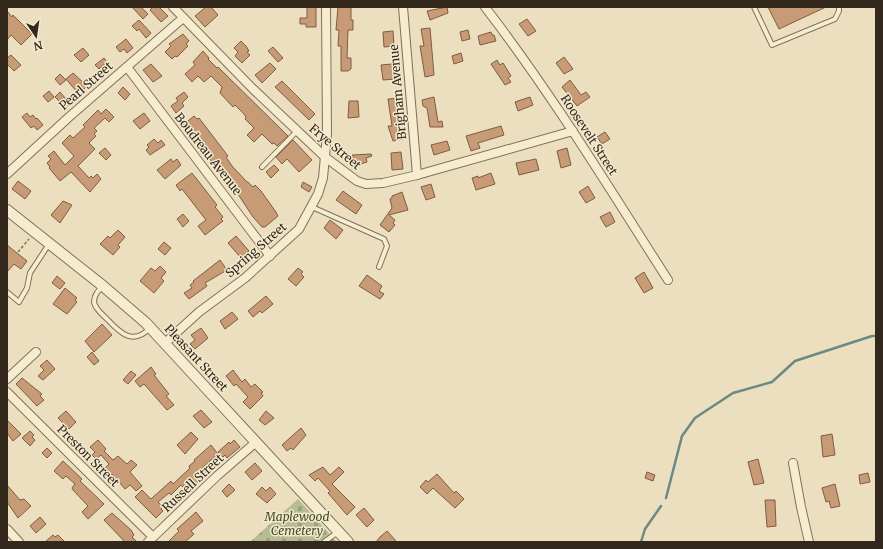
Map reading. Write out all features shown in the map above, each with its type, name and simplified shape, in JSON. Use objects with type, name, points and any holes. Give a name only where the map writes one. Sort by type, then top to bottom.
[{"type":"street","name":"Frye Street","points":[[173,7],[325,157],[356,181],[366,184],[383,183],[417,175],[573,131]]},
{"type":"street","name":"Spring Street","points":[[165,343],[199,312],[270,256],[299,229],[312,207],[323,178],[327,134],[326,7]]},
{"type":"street","name":"Brigham Avenue","points":[[403,7],[417,175]]},
{"type":"street","name":"Roosevelt Street","points":[[485,7],[530,68],[573,131],[668,280]]},
{"type":"street","name":"Pearl Street","points":[[7,174],[183,18]]},
{"type":"street","name":"Boudreau Avenue","points":[[127,67],[270,256]]},
{"type":"street","name":"Pleasant Street","points":[[7,210],[103,286],[150,328],[348,542]]},
{"type":"street","points":[[7,380],[36,352]]},
{"type":"street","name":"Preston Street","points":[[7,392],[150,540]]},
{"type":"street","name":"Russell Street","points":[[150,540],[217,476],[256,442]]},
{"type":"street","points":[[793,463],[809,542]]},
{"type":"street","points":[[7,529],[19,542]]},
{"type":"lane","points":[[754,7],[772,45],[835,19],[839,11],[839,7]]},
{"type":"lane","points":[[262,167],[297,130]]},
{"type":"lane","points":[[312,207],[384,239],[387,246],[379,267]]},
{"type":"lane","points":[[7,292],[19,302],[27,288],[30,273],[49,244]]},
{"type":"lane","points":[[103,286],[95,294],[97,310],[120,333],[135,336],[144,334],[150,328]]},
{"type":"lane","points":[[324,542],[338,532]]},
{"type":"path","points":[[18,252],[30,238]]},
{"type":"green space","name":"Maplewood Cemetery","points":[[298,499],[337,542],[250,542]]},
{"type":"building","points":[[132,7],[141,7],[148,14],[143,19]]},
{"type":"building","points":[[153,7],[159,7],[168,16],[161,22],[150,10]]},
{"type":"building","points":[[206,7],[211,7],[218,15],[205,27],[195,16]]},
{"type":"building","points":[[307,7],[316,7],[316,27],[306,27],[306,24],[300,24],[300,18],[307,18]]},
{"type":"building","points":[[338,7],[351,7],[353,30],[348,30],[347,58],[351,58],[351,69],[348,71],[341,71],[341,46],[338,46],[339,30],[336,30]]},
{"type":"building","points":[[447,7],[448,13],[430,20],[427,11]]},
{"type":"building","points":[[768,7],[826,7],[779,29]]},
{"type":"building","points":[[7,11],[32,34],[21,45],[11,35],[7,40]]},
{"type":"building","points":[[527,19],[536,31],[528,36],[519,24]]},
{"type":"building","points":[[139,20],[151,33],[146,38],[139,29],[137,31],[132,26]]},
{"type":"building","points":[[430,28],[434,75],[425,77],[420,46],[424,46],[421,29]]},
{"type":"building","points":[[468,30],[470,39],[462,41],[460,32]]},
{"type":"building","points":[[393,31],[394,46],[384,47],[383,32]]},
{"type":"building","points":[[491,32],[496,41],[480,45],[478,36]]},
{"type":"building","points":[[183,34],[189,41],[186,44],[188,46],[177,57],[175,56],[172,59],[165,52],[171,46],[169,44]]},
{"type":"building","points":[[126,39],[133,48],[127,53],[124,49],[120,52],[116,47]]},
{"type":"building","points":[[241,41],[246,46],[249,51],[247,52],[250,55],[242,63],[235,56],[238,52],[234,48]]},
{"type":"building","points":[[273,47],[283,58],[278,62],[268,51]]},
{"type":"building","points":[[83,48],[89,55],[81,62],[74,55]]},
{"type":"building","points":[[203,51],[209,58],[208,59],[217,68],[218,67],[288,136],[277,146],[274,143],[272,144],[262,134],[254,142],[247,135],[254,128],[245,119],[246,117],[244,114],[235,105],[233,107],[220,93],[222,87],[211,76],[204,82],[198,76],[192,82],[185,74],[195,65],[193,62]]},
{"type":"building","points":[[461,53],[463,61],[454,64],[452,56]]},
{"type":"building","points":[[11,55],[21,65],[14,71],[7,64],[7,58]]},
{"type":"building","points":[[564,57],[573,69],[564,74],[556,63]]},
{"type":"building","points":[[104,58],[107,62],[99,69],[95,65]]},
{"type":"building","points":[[497,60],[500,65],[503,63],[511,76],[508,78],[511,82],[505,85],[491,64]]},
{"type":"building","points":[[270,63],[276,69],[262,83],[255,75]]},
{"type":"building","points":[[151,64],[162,76],[153,82],[143,70]]},
{"type":"building","points":[[392,64],[395,79],[383,80],[381,65]]},
{"type":"building","points":[[73,73],[87,86],[82,91],[80,89],[77,92],[66,79]]},
{"type":"building","points":[[60,74],[66,80],[60,85],[55,79]]},
{"type":"building","points":[[570,80],[581,95],[586,92],[590,97],[577,106],[562,87]]},
{"type":"building","points":[[282,81],[315,114],[309,120],[275,87]]},
{"type":"building","points":[[123,87],[130,94],[125,100],[118,93]]},
{"type":"building","points":[[49,91],[54,97],[48,102],[43,96]]},
{"type":"building","points":[[60,92],[70,104],[66,108],[55,97]]},
{"type":"building","points":[[184,92],[188,97],[182,103],[184,106],[176,113],[171,106],[178,101],[176,98]]},
{"type":"building","points":[[434,97],[438,122],[442,121],[443,127],[430,127],[427,108],[423,106],[422,100]]},
{"type":"building","points":[[530,97],[533,105],[518,111],[515,102]]},
{"type":"building","points":[[402,98],[402,107],[397,107],[403,139],[393,141],[388,126],[392,126],[388,99]]},
{"type":"building","points":[[349,101],[358,101],[359,117],[348,118]]},
{"type":"building","points":[[106,109],[114,117],[109,122],[105,118],[94,128],[97,131],[94,134],[96,136],[89,143],[95,149],[78,166],[89,178],[91,176],[93,178],[97,174],[101,179],[90,192],[71,172],[60,181],[49,168],[50,167],[47,163],[51,159],[48,156],[54,151],[65,165],[74,156],[62,143],[70,135],[73,138],[85,127],[83,125],[98,110],[101,114]]},
{"type":"building","points":[[27,113],[30,117],[33,115],[36,119],[37,118],[43,125],[37,130],[34,126],[31,128],[22,117]]},
{"type":"building","points":[[144,113],[150,121],[140,129],[133,121]]},
{"type":"building","points":[[194,116],[197,119],[199,118],[228,156],[226,157],[232,166],[247,182],[253,187],[255,185],[261,191],[276,212],[278,216],[265,227],[262,227],[253,217],[238,194],[215,168],[216,167],[183,125]]},
{"type":"building","points":[[501,126],[504,135],[478,143],[480,148],[471,151],[466,136]]},
{"type":"building","points":[[605,132],[610,139],[602,144],[597,137]]},
{"type":"building","points":[[154,139],[158,143],[161,140],[165,145],[150,155],[146,150],[149,147],[147,145]]},
{"type":"building","points":[[293,140],[312,160],[299,172],[287,159],[282,164],[276,157]]},
{"type":"building","points":[[447,141],[450,150],[434,155],[431,145]]},
{"type":"building","points":[[105,148],[111,155],[106,160],[99,153]]},
{"type":"building","points":[[567,148],[571,165],[561,168],[557,151]]},
{"type":"building","points":[[401,152],[403,169],[392,170],[391,153]]},
{"type":"building","points":[[371,154],[372,156],[366,158],[367,162],[357,165],[352,155]]},
{"type":"building","points":[[171,159],[173,162],[177,159],[181,165],[165,179],[157,170]]},
{"type":"building","points":[[536,159],[539,170],[519,175],[516,163]]},
{"type":"building","points":[[274,165],[279,170],[271,178],[266,172]]},
{"type":"building","points":[[192,173],[217,205],[215,207],[223,217],[221,219],[223,221],[205,235],[198,226],[206,220],[182,189],[180,191],[176,185]]},
{"type":"building","points":[[491,173],[495,184],[476,190],[472,178],[478,176],[478,178]]},
{"type":"building","points":[[18,181],[31,191],[25,199],[12,189]]},
{"type":"building","points":[[303,182],[312,187],[309,192],[301,187]]},
{"type":"building","points":[[431,184],[435,197],[426,200],[421,187]]},
{"type":"building","points":[[588,186],[595,198],[586,203],[579,192]]},
{"type":"building","points":[[343,191],[362,205],[356,214],[336,200]]},
{"type":"building","points":[[402,192],[408,210],[389,215],[395,220],[393,223],[395,225],[389,232],[380,225],[392,208],[390,199],[392,196]]},
{"type":"building","points":[[63,201],[72,205],[60,223],[51,215]]},
{"type":"building","points":[[610,212],[615,222],[606,227],[600,217]]},
{"type":"building","points":[[183,214],[189,221],[183,227],[177,219]]},
{"type":"building","points":[[330,220],[343,230],[336,239],[324,228]]},
{"type":"building","points":[[118,230],[125,237],[118,245],[120,247],[113,255],[100,244],[108,236],[110,238]]},
{"type":"building","points":[[236,236],[249,251],[241,258],[228,243]]},
{"type":"building","points":[[164,242],[171,248],[165,255],[158,249]]},
{"type":"building","points":[[7,245],[27,261],[21,269],[14,264],[7,272]]},
{"type":"building","points":[[220,260],[227,270],[205,283],[207,286],[189,299],[184,293],[192,288],[190,285],[194,282],[193,281]]},
{"type":"building","points":[[160,266],[166,272],[161,278],[164,281],[154,293],[140,281],[151,268],[155,271]]},
{"type":"building","points":[[298,268],[303,272],[301,274],[304,277],[296,286],[288,279]]},
{"type":"building","points":[[644,272],[653,288],[644,293],[635,278]]},
{"type":"building","points":[[367,275],[382,286],[379,291],[384,294],[380,299],[359,286]]},
{"type":"building","points":[[57,276],[65,283],[60,289],[52,283]]},
{"type":"building","points":[[65,288],[77,298],[75,300],[77,302],[67,314],[53,304]]},
{"type":"building","points":[[266,296],[273,304],[262,313],[260,311],[253,317],[248,311]]},
{"type":"building","points":[[232,312],[238,319],[225,329],[220,321]]},
{"type":"building","points":[[102,324],[112,335],[94,352],[85,341]]},
{"type":"building","points":[[201,328],[208,338],[195,349],[190,344],[195,340],[191,335]]},
{"type":"building","points":[[92,352],[99,361],[94,365],[87,357]]},
{"type":"building","points":[[47,360],[55,369],[43,380],[38,376],[44,370],[40,366]]},
{"type":"building","points":[[151,367],[156,374],[154,375],[169,394],[166,396],[174,405],[167,410],[144,384],[140,387],[135,381]]},
{"type":"building","points":[[233,370],[242,382],[245,379],[251,387],[255,384],[263,392],[261,393],[263,396],[250,409],[243,402],[248,397],[236,384],[234,386],[226,376]]},
{"type":"building","points":[[131,371],[136,375],[128,384],[123,380]]},
{"type":"building","points":[[22,378],[42,394],[40,396],[44,400],[37,406],[16,384]]},
{"type":"building","points":[[201,410],[212,422],[204,428],[193,416]]},
{"type":"building","points":[[66,411],[76,422],[69,429],[58,418]]},
{"type":"building","points":[[266,411],[274,418],[265,425],[259,420]]},
{"type":"building","points":[[7,420],[21,434],[13,441],[7,433]]},
{"type":"building","points":[[301,428],[306,435],[293,450],[291,448],[287,451],[282,445]]},
{"type":"building","points":[[30,431],[34,435],[32,437],[35,440],[30,446],[22,438]]},
{"type":"building","points":[[191,432],[198,439],[185,454],[177,445]]},
{"type":"building","points":[[832,434],[835,455],[823,457],[821,436]]},
{"type":"building","points":[[98,440],[106,449],[104,451],[113,460],[118,456],[127,464],[131,460],[137,465],[130,472],[142,486],[136,491],[130,485],[125,489],[112,474],[111,475],[104,469],[109,464],[101,455],[96,459],[92,455],[95,452],[90,447]]},
{"type":"building","points":[[234,440],[240,447],[227,458],[225,455],[223,457],[218,452],[229,442],[230,444]]},
{"type":"building","points":[[211,445],[218,454],[203,467],[207,472],[204,474],[205,476],[195,485],[196,487],[191,492],[184,485],[183,487],[181,485],[171,495],[169,493],[158,502],[163,507],[161,509],[163,511],[156,518],[135,497],[142,490],[151,499],[171,481],[173,484],[190,468],[189,466],[195,461],[194,460]]},
{"type":"building","points":[[47,448],[52,453],[47,458],[42,453]]},
{"type":"building","points":[[758,459],[764,483],[754,485],[748,462]]},
{"type":"building","points":[[63,461],[82,479],[80,481],[104,504],[88,519],[82,512],[88,506],[73,490],[72,488],[75,484],[66,476],[63,479],[54,471]]},
{"type":"building","points":[[255,463],[262,471],[252,480],[245,472]]},
{"type":"building","points":[[323,467],[330,475],[339,467],[344,472],[332,484],[355,507],[347,515],[328,493],[330,491],[318,478],[315,481],[309,475]]},
{"type":"building","points":[[647,472],[655,475],[653,481],[645,478]]},
{"type":"building","points":[[868,473],[870,482],[860,484],[859,475]]},
{"type":"building","points":[[437,474],[454,493],[456,491],[464,499],[455,508],[433,488],[427,494],[420,487],[426,480],[428,482]]},
{"type":"building","points":[[229,484],[235,490],[227,497],[222,491]]},
{"type":"building","points":[[835,484],[840,506],[831,508],[829,501],[826,502],[822,488]]},
{"type":"building","points":[[7,485],[20,500],[24,499],[31,506],[18,518],[7,502]]},
{"type":"building","points":[[262,487],[266,491],[270,487],[276,494],[267,503],[256,494]]},
{"type":"building","points":[[765,500],[775,500],[776,526],[767,527]]},
{"type":"building","points":[[364,508],[374,520],[367,527],[356,515]]},
{"type":"building","points":[[196,512],[203,521],[191,531],[194,534],[185,542],[168,542],[179,531],[177,529]]},
{"type":"building","points":[[112,513],[131,530],[134,535],[132,537],[137,542],[125,542],[104,520]]},
{"type":"building","points":[[40,517],[46,524],[36,533],[30,526]]},
{"type":"building","points":[[387,531],[397,542],[376,542],[380,537]]},
{"type":"building","points":[[53,535],[55,537],[58,535],[65,542],[45,542]]},
{"type":"waterway","points":[[666,498],[682,436],[695,418],[733,393],[772,382],[795,361],[876,336]]},
{"type":"waterway","points":[[641,542],[645,529],[661,506]]}]
